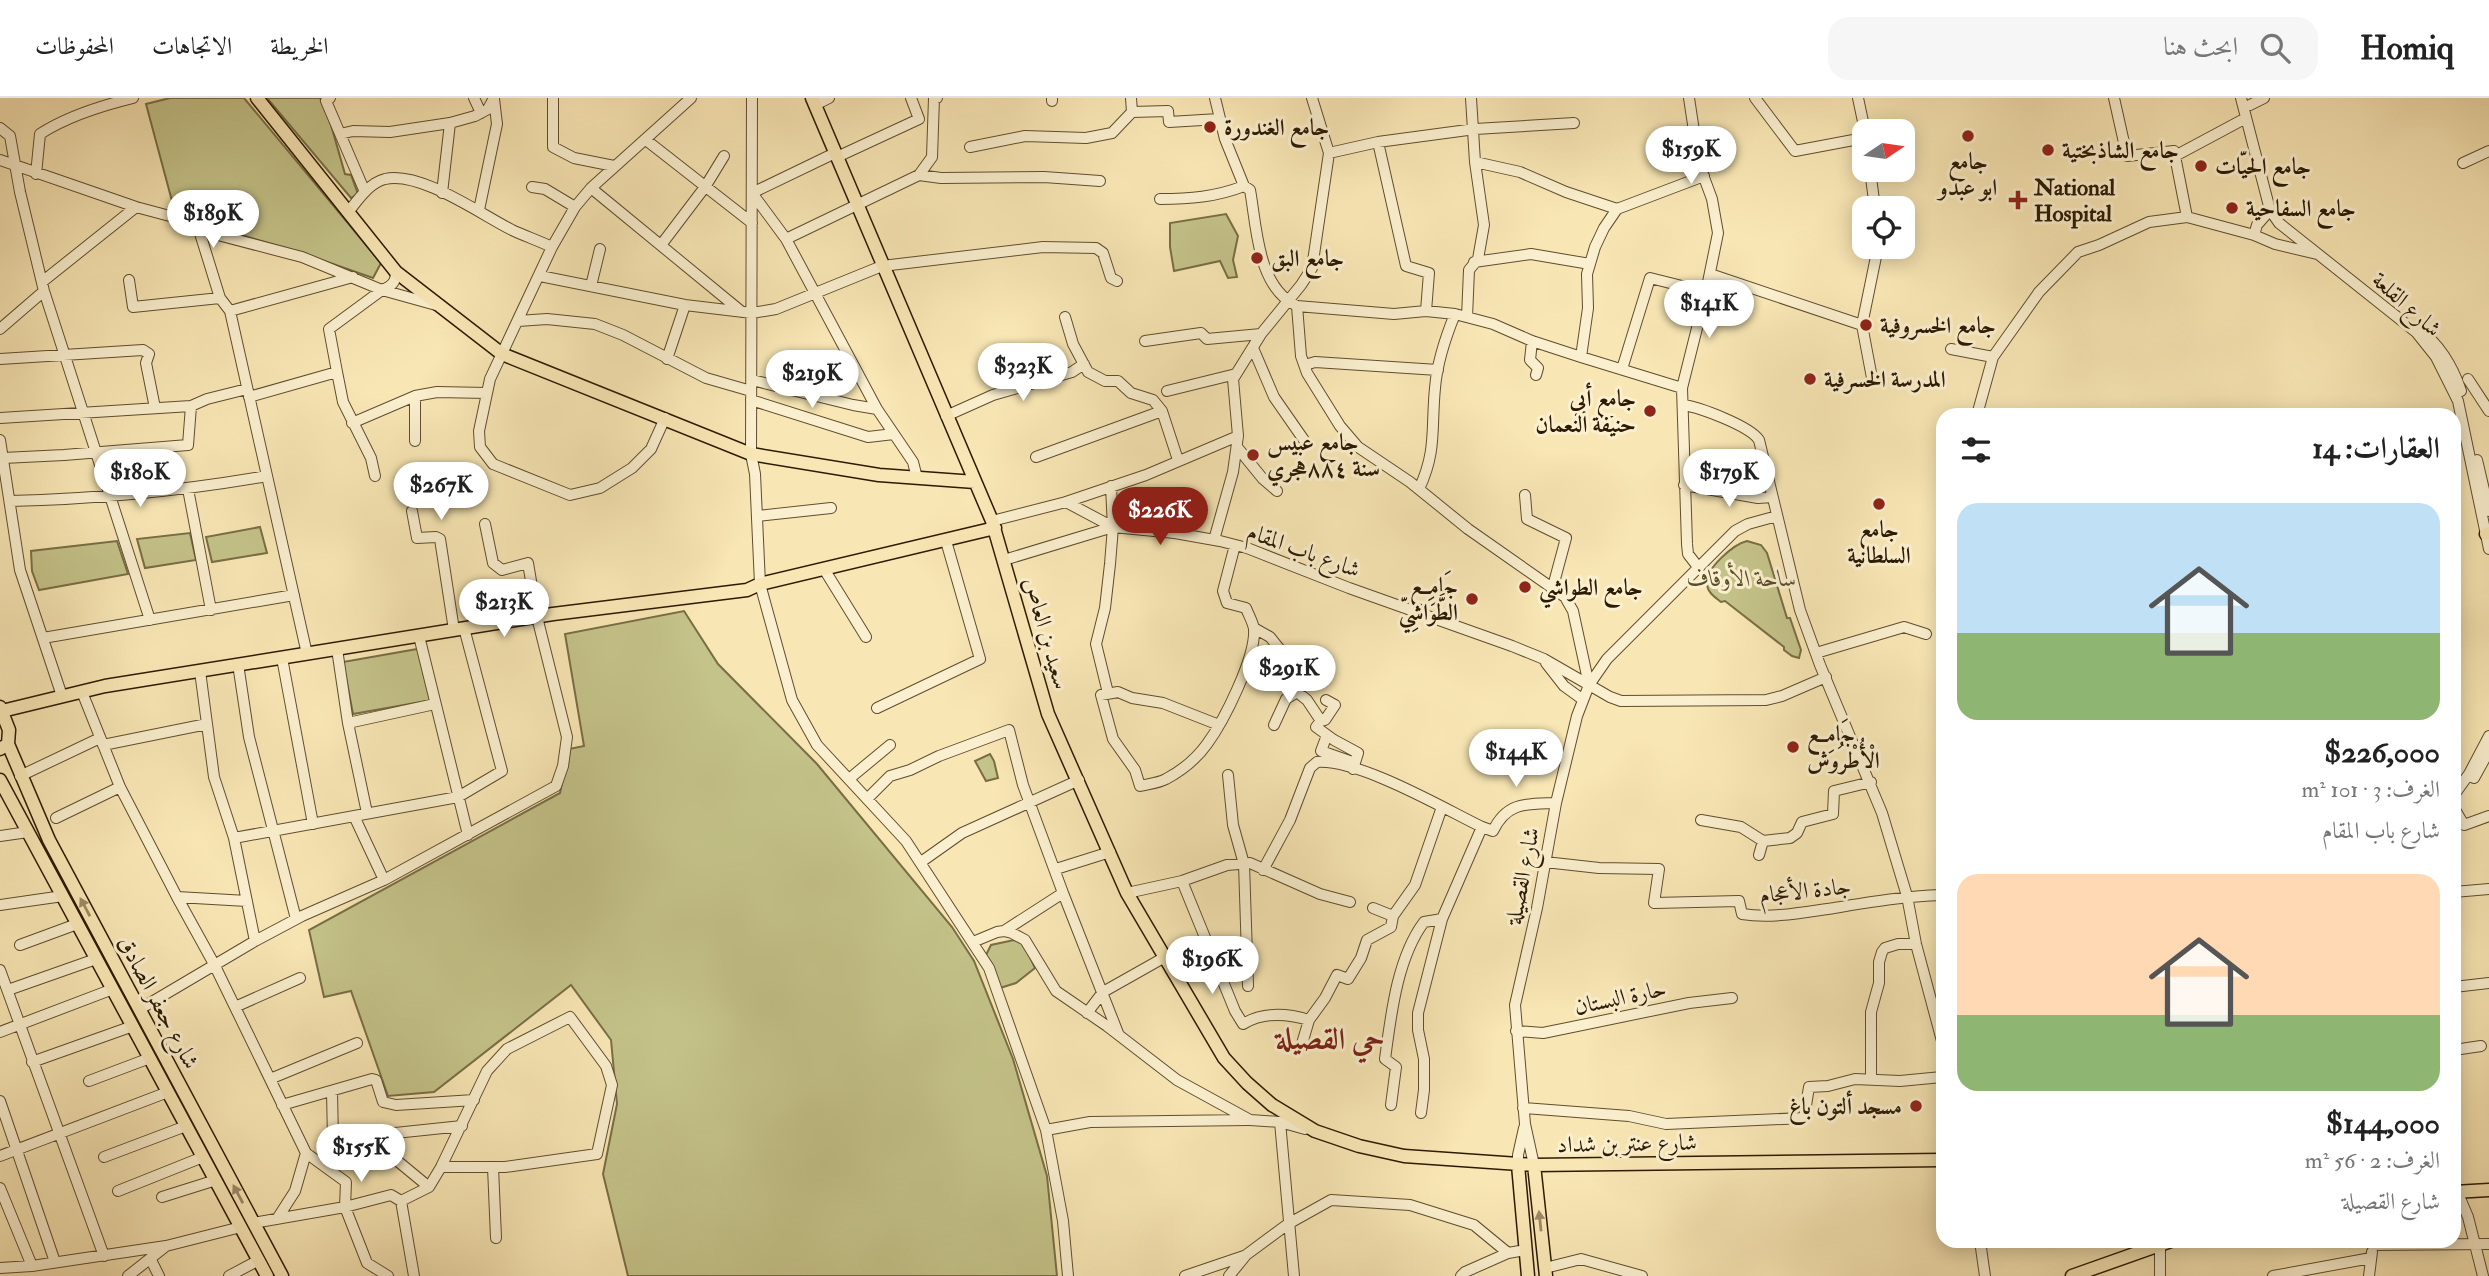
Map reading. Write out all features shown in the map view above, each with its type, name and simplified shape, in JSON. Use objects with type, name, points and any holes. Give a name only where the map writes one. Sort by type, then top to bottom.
[{"type":"main road","points":[[257,98],[396,272],[502,354],[751,454],[879,475],[975,482]]},
{"type":"main road","name":"سعيد بن العاص","points":[[813,102],[993,524],[1048,714],[1127,893],[1224,1058],[1272,1105],[1315,1131]]},
{"type":"main road","points":[[1,708],[238,664],[459,629],[747,590],[760,584],[946,541],[993,524]]},
{"type":"main road","name":"شارع جعفر الصادق","points":[[1,708],[9,730],[4,746],[49,840],[139,1009],[247,1225],[258,1260],[267,1276]]},
{"type":"main road","name":"شارع جعفر الصادق","points":[[0,780],[216,1181],[282,1276]]},
{"type":"main road","name":"شارع عنتر بن شداد","points":[[1315,1131],[1359,1146],[1404,1156],[1534,1166],[1936,1160]]},
{"type":"main road","points":[[1518,1165],[1528,1276]]},
{"type":"main road","points":[[1534,1166],[1546,1272]]},
{"type":"main road","points":[[2461,1189],[2489,1190]]},
{"type":"main road","points":[[2072,1276],[2151,1248]]},
{"type":"street","points":[[36,174],[40,134],[105,101],[132,98]]},
{"type":"street","points":[[474,98],[481,113]]},
{"type":"street","points":[[340,134],[353,131],[390,132],[450,122],[481,113],[488,109],[494,98],[497,124],[479,210]]},
{"type":"street","points":[[553,98],[553,147],[574,158],[614,166]]},
{"type":"street","points":[[665,418],[651,449],[632,468],[600,488],[570,495],[493,464],[480,447],[479,431],[491,379],[552,247],[575,207],[614,166],[691,98]]},
{"type":"street","points":[[752,98],[752,223],[747,313],[751,454],[760,584],[792,700],[817,745],[906,841],[989,968],[1046,1130],[1063,1221],[1068,1276]]},
{"type":"street","points":[[813,102],[829,98]]},
{"type":"street","points":[[752,193],[919,119],[911,98]]},
{"type":"street","points":[[786,239],[919,175],[932,157],[934,98],[937,98]]},
{"type":"street","points":[[1131,98],[1132,112]]},
{"type":"street","points":[[1215,98],[1219,119],[1244,186],[1250,190],[1265,268],[1292,304],[1305,365],[1318,392],[1357,447],[1419,489],[1468,529],[1565,597],[1573,611],[1589,685]]},
{"type":"street","points":[[1214,540],[1233,472],[1237,442],[1233,379],[1261,334],[1292,304],[1312,268],[1329,153],[1312,98]]},
{"type":"street","points":[[1467,317],[1469,270],[1478,259],[1484,225],[1475,162],[1471,98]]},
{"type":"street","points":[[1689,98],[1699,164],[1712,199],[1718,233],[1682,388],[1688,554],[1698,567]]},
{"type":"street","points":[[1755,98],[1795,151],[1852,140]]},
{"type":"street","points":[[1858,98],[1863,119]]},
{"type":"street","points":[[2114,98],[2127,156],[2174,151],[2187,217]]},
{"type":"street","points":[[2246,100],[2264,98]]},
{"type":"street","points":[[326,99],[365,192]]},
{"type":"street","points":[[2246,100],[2246,118],[2272,208],[2430,337],[2453,371],[2463,399],[2489,511]]},
{"type":"street","points":[[2246,100],[2272,208]]},
{"type":"street","points":[[970,147],[1025,136],[1086,138],[1112,133],[1132,112],[1168,111],[1169,122],[1219,119]]},
{"type":"street","points":[[2175,156],[2246,118]]},
{"type":"street","points":[[442,193],[450,122]]},
{"type":"street","points":[[1329,153],[1378,142],[1475,129],[1574,123]]},
{"type":"street","points":[[0,128],[10,136],[20,192],[43,287],[150,620]]},
{"type":"street","points":[[646,140],[752,223]]},
{"type":"street","points":[[1378,142],[1406,266],[1429,273],[1426,312]]},
{"type":"street","points":[[2463,163],[2489,151]]},
{"type":"street","points":[[661,245],[705,187],[724,156]]},
{"type":"street","points":[[0,160],[136,207],[181,219],[199,230],[302,257],[382,290],[436,304]]},
{"type":"street","points":[[1475,162],[1520,172],[1566,192],[1617,209]]},
{"type":"street","points":[[919,175],[941,178],[1044,177],[1100,181]]},
{"type":"street","points":[[1581,357],[1588,307],[1587,274],[1604,228],[1617,209],[1704,176]]},
{"type":"street","points":[[349,211],[365,192],[384,179],[415,180],[479,210],[512,230],[552,247]]},
{"type":"street","points":[[1160,199],[1191,199],[1244,186]]},
{"type":"street","points":[[532,187],[545,189],[575,207]]},
{"type":"street","points":[[591,188],[747,313]]},
{"type":"street","points":[[752,193],[786,239],[877,409],[913,461],[917,478]]},
{"type":"street","points":[[0,329],[43,287],[136,207]]},
{"type":"street","points":[[2254,236],[2257,225],[2272,208]]},
{"type":"street","name":"شارع القلعة","points":[[2272,208],[2279,223],[2416,332],[2445,371],[2460,408]]},
{"type":"street","points":[[1979,408],[1993,357],[2039,292],[2078,252],[2099,246],[2149,222],[2187,217],[2275,244],[2322,255]]},
{"type":"street","points":[[199,230],[220,298],[229,311],[307,654]]},
{"type":"street","points":[[540,276],[685,305],[747,313],[776,309],[882,267],[1043,247],[1091,247],[1103,253],[1111,278],[1117,281]]},
{"type":"street","points":[[591,286],[600,249]]},
{"type":"street","points":[[1474,262],[1531,254],[1590,264]]},
{"type":"street","points":[[1872,377],[1862,325],[1876,259]]},
{"type":"street","points":[[375,476],[359,431],[342,402],[329,329],[391,286],[396,279],[396,272]]},
{"type":"street","points":[[1710,274],[1862,325]]},
{"type":"street","points":[[229,311],[353,277]]},
{"type":"street","points":[[1622,369],[1650,278],[1706,292]]},
{"type":"street","points":[[129,280],[133,307],[220,298]]},
{"type":"street","points":[[1292,304],[1394,314],[1455,314],[1493,324],[1532,341],[1682,388]]},
{"type":"street","points":[[667,359],[685,305]]},
{"type":"street","points":[[1419,489],[1429,469],[1433,450],[1435,386],[1455,314]]},
{"type":"street","points":[[1065,317],[1073,344],[1088,372],[1105,381],[1118,382],[1130,393],[1153,400],[1162,411],[1178,460]]},
{"type":"street","points":[[518,321],[547,319],[595,324],[623,335],[706,378],[751,390],[877,409]]},
{"type":"street","points":[[1145,341],[1201,333],[1207,339],[1261,334]]},
{"type":"street","points":[[1532,341],[1531,360],[1538,368],[1536,375]]},
{"type":"street","points":[[1253,348],[1274,397],[1306,443]]},
{"type":"street","points":[[1951,349],[1993,357]]},
{"type":"street","points":[[0,359],[143,350],[149,354],[146,363],[155,408]]},
{"type":"street","points":[[1305,365],[1315,362],[1438,370]]},
{"type":"street","points":[[946,416],[993,396],[1072,372],[1084,364]]},
{"type":"street","points":[[0,418],[191,406],[207,399],[248,393],[337,372]]},
{"type":"street","points":[[1167,391],[1236,374]]},
{"type":"street","points":[[2468,379],[2489,411]]},
{"type":"street","points":[[751,390],[868,437],[894,434]]},
{"type":"street","points":[[352,423],[415,396],[437,392],[487,393]]},
{"type":"street","points":[[415,396],[415,440]]},
{"type":"street","points":[[1683,405],[1701,410],[1756,435],[1761,446],[1796,596],[1815,653],[1871,782],[1907,896],[1916,944],[1936,1019]]},
{"type":"street","points":[[3,458],[188,445],[191,406]]},
{"type":"street","points":[[1036,457],[1162,411]]},
{"type":"street","name":"شارع القلعة","points":[[2461,415],[2488,539]]},
{"type":"street","points":[[0,440],[20,570],[62,696]]},
{"type":"street","points":[[993,524],[1066,502],[1146,475],[1178,460],[1237,442]]},
{"type":"street","points":[[1237,442],[1263,479],[1277,491]]},
{"type":"street","points":[[10,501],[68,500],[188,489],[267,476]]},
{"type":"street","points":[[1684,485],[1758,498],[1772,497]]},
{"type":"street","points":[[1108,693],[1096,644],[1105,608],[1113,527],[1111,486]]},
{"type":"street","points":[[188,489],[211,610]]},
{"type":"street","points":[[1525,495],[1527,519],[1566,538],[1552,590]]},
{"type":"street","points":[[1066,502],[1113,527]]},
{"type":"street","points":[[757,516],[831,508]]},
{"type":"street","points":[[234,838],[458,797],[502,771],[459,629],[440,539],[416,538],[412,511]]},
{"type":"street","name":"شارع القصيلة","points":[[1534,1166],[1525,1124],[1515,1005],[1556,803],[1583,699],[1607,659],[1738,528],[1777,516]]},
{"type":"street","points":[[139,1009],[296,919],[384,880],[556,786],[564,766],[567,737],[537,617],[528,564],[502,570],[494,563],[485,524]]},
{"type":"street","name":"شارع باب المقام","points":[[1004,560],[1113,527],[1214,540],[1235,545],[1544,659],[1621,701],[1766,700],[1826,677]]},
{"type":"street","points":[[877,708],[980,659],[946,541]]},
{"type":"street","points":[[1219,725],[1163,703],[1132,698],[1118,692],[1101,695],[1112,738],[1135,770],[1140,786],[1164,781],[1192,761],[1206,746],[1219,725],[1246,665],[1254,628],[1246,608],[1227,603],[1223,591],[1235,545]]},
{"type":"street","points":[[824,569],[866,637]]},
{"type":"street","points":[[43,638],[293,596]]},
{"type":"street","points":[[1815,653],[1903,627],[1926,634]]},
{"type":"street","points":[[1254,628],[1270,637],[1302,677],[1303,684],[1286,699],[1274,725]]},
{"type":"street","points":[[419,636],[468,835]]},
{"type":"street","points":[[337,649],[348,723],[367,813]]},
{"type":"street","points":[[282,658],[313,824]]},
{"type":"street","points":[[1544,659],[1557,679],[1583,699]]},
{"type":"street","points":[[238,664],[249,737],[296,919]]},
{"type":"street","points":[[200,671],[214,777],[234,838],[255,941]]},
{"type":"street","points":[[82,692],[120,786],[214,964],[306,1153],[346,1182],[345,1207],[368,1263],[388,1276]]},
{"type":"street","points":[[1297,692],[1307,700],[1321,721]]},
{"type":"street","points":[[1326,700],[1335,705],[1316,727],[1359,753],[1354,766]]},
{"type":"street","points":[[348,723],[435,704]]},
{"type":"street","points":[[20,776],[102,741],[207,724]]},
{"type":"street","points":[[867,799],[890,776],[1009,730],[1023,785],[1119,1035]]},
{"type":"street","points":[[1327,735],[1321,751],[1493,831],[1499,819],[1520,804],[1556,803]]},
{"type":"street","points":[[2461,785],[2489,736]]},
{"type":"street","points":[[849,779],[890,745]]},
{"type":"street","points":[[2461,795],[2489,751]]},
{"type":"street","points":[[1264,870],[1290,820],[1310,768],[1322,762],[1354,766]]},
{"type":"street","points":[[1228,775],[1233,825],[1244,864],[1248,986]]},
{"type":"street","points":[[920,862],[962,833],[1079,780]]},
{"type":"street","points":[[1701,820],[1741,827],[1763,841],[1790,838],[1797,833],[1802,822],[1833,814],[1834,791],[1871,782]]},
{"type":"street","points":[[56,818],[120,786]]},
{"type":"street","points":[[1301,1046],[1308,1020],[1325,998],[1336,975],[1348,979],[1361,958],[1367,940],[1391,927],[1393,916],[1415,885],[1442,807]]},
{"type":"street","points":[[354,816],[384,880]]},
{"type":"street","points":[[2461,819],[2464,825],[2489,816]]},
{"type":"street","points":[[1421,1113],[1424,1059],[1418,1030],[1418,1013],[1442,919],[1482,827]]},
{"type":"street","points":[[0,836],[28,832]]},
{"type":"street","points":[[1759,855],[1763,841]]},
{"type":"street","points":[[1056,869],[1111,852]]},
{"type":"street","name":"جادة الأعجام","points":[[1545,862],[1599,868],[1658,869],[1654,903],[1740,901],[1742,914],[1749,915],[1801,913],[1907,896]]},
{"type":"street","points":[[1127,893],[1182,881],[1227,865],[1250,863],[1320,894],[1350,902]]},
{"type":"street","points":[[1182,881],[1243,1024],[1259,1015],[1269,1014],[1308,1020]]},
{"type":"street","points":[[2461,891],[2489,889]]},
{"type":"street","points":[[973,942],[1004,931],[1063,893]]},
{"type":"street","points":[[1907,896],[1936,895]]},
{"type":"street","points":[[0,905],[62,896]]},
{"type":"street","points":[[177,897],[247,901]]},
{"type":"street","points":[[1373,908],[1393,916]]},
{"type":"street","points":[[1391,1105],[1396,1067],[1385,1059],[1392,1006],[1413,936],[1424,922],[1442,919]]},
{"type":"street","points":[[20,944],[77,924]]},
{"type":"street","points":[[1004,931],[1025,940],[1056,991],[1177,1080],[1250,1120]]},
{"type":"street","points":[[1871,1079],[1871,1012],[1880,983],[1879,962],[1882,952],[1885,948],[1898,944],[1916,944]]},
{"type":"street","points":[[1087,1013],[1102,992],[1165,957]]},
{"type":"street","points":[[8,990],[96,959]]},
{"type":"street","points":[[0,970],[104,1256]]},
{"type":"street","points":[[235,1007],[300,978]]},
{"type":"street","points":[[2461,986],[2489,983]]},
{"type":"street","points":[[0,1032],[113,989]]},
{"type":"street","name":"حارة البستان","points":[[1516,1031],[1543,1033],[1689,1003],[1732,998]]},
{"type":"street","points":[[401,1201],[429,1186],[462,1126],[487,1071],[507,1049],[570,1017],[607,1066],[612,1085],[597,1154],[493,1167],[441,1167]]},
{"type":"street","points":[[32,1062],[133,1026]]},
{"type":"street","points":[[270,1079],[357,1043]]},
{"type":"street","points":[[2461,1049],[2481,1046]]},
{"type":"street","points":[[89,1081],[150,1058]]},
{"type":"street","points":[[1524,1108],[1629,1116],[1666,1124],[1804,1118],[1809,1087],[1828,1086],[1855,1079],[1900,1081],[1936,1077]]},
{"type":"street","points":[[282,1105],[372,1079],[376,1080],[383,1102],[397,1105],[474,1100]]},
{"type":"street","points":[[332,1091],[333,1141]]},
{"type":"street","points":[[0,1156],[168,1093]]},
{"type":"street","points":[[0,1101],[55,1262]]},
{"type":"street","points":[[1046,1130],[1090,1122],[1250,1120],[1280,1122],[1315,1131]]},
{"type":"street","points":[[1280,1122],[1294,1276]]},
{"type":"street","name":"شارع القصيلة","points":[[1518,1165],[1525,1124]]},
{"type":"street","points":[[104,1157],[186,1126]]},
{"type":"street","points":[[429,1186],[372,1140],[376,1135],[462,1126]]},
{"type":"street","points":[[277,1219],[295,1191],[306,1153]]},
{"type":"street","points":[[118,1191],[203,1157]]},
{"type":"street","points":[[493,1167],[496,1238]]},
{"type":"street","points":[[162,1196],[216,1181]]},
{"type":"street","points":[[0,1188],[32,1266]]},
{"type":"street","points":[[9,1271],[166,1247],[247,1225],[345,1207],[391,1195],[401,1201],[414,1276]]},
{"type":"street","points":[[1185,1276],[1245,1255],[1288,1224],[1331,1200],[1410,1205],[1474,1225],[1508,1253]]},
{"type":"street","points":[[2461,1201],[2469,1217],[2483,1276]]},
{"type":"street","points":[[2461,1245],[2489,1244]]},
{"type":"street","points":[[128,1276],[166,1247]]},
{"type":"street","points":[[1981,1248],[1985,1276]]},
{"type":"street","points":[[2160,1276],[2164,1248]]},
{"type":"street","points":[[2369,1276],[2372,1248]]},
{"type":"street","points":[[1461,1276],[1508,1253],[1526,1250]]},
{"type":"street","points":[[1229,1276],[1245,1255]]},
{"type":"street","points":[[2273,1276],[2371,1258]]},
{"type":"street","points":[[1546,1272],[1581,1259],[1642,1276]]},
{"type":"street","points":[[150,1260],[159,1276]]},
{"type":"street","points":[[229,1276],[258,1260]]},
{"type":"green space","points":[[170,98],[244,98],[381,263],[373,278],[296,251],[176,216],[146,104]]},
{"type":"green space","points":[[267,98],[320,98],[327,111],[345,174],[351,175],[358,194],[351,198]]},
{"type":"green space","points":[[1226,214],[1238,236],[1233,260],[1237,277],[1228,278],[1220,261],[1174,271],[1170,223]]},
{"type":"green space","points":[[260,527],[267,553],[212,562],[206,537]]},
{"type":"green space","points":[[190,533],[196,560],[145,568],[137,539]]},
{"type":"green space","points":[[117,541],[128,574],[39,590],[32,571],[31,551]]},
{"type":"green space","name":"ساحة الأوقاف","points":[[1747,541],[1761,545],[1767,553],[1787,618],[1790,618],[1801,650],[1799,658],[1784,650],[1784,647],[1725,601],[1721,602],[1708,588],[1707,579],[1715,565],[1728,552]]},
{"type":"green space","points":[[684,611],[718,664],[817,764],[952,927],[974,961],[1013,1059],[1047,1176],[1057,1276],[628,1276],[603,1174],[617,1104],[611,1040],[571,985],[434,1092],[388,1096],[351,991],[324,997],[309,930],[560,793],[569,749],[584,746],[565,634]]},
{"type":"green space","points":[[423,648],[432,700],[353,714],[343,662]]},
{"type":"green space","points":[[990,754],[998,778],[986,781],[975,761]]},
{"type":"green space","points":[[1014,940],[1024,944],[1035,968],[1016,983],[1000,988],[986,955],[991,945]]},
{"type":"place","name":"جامع الغندورة","points":[[1210,127]]},
{"type":"place","name":"جامع ابو عبدو","points":[[1968,136]]},
{"type":"place","name":"جامع الشاذبختية","points":[[2048,150]]},
{"type":"place","name":"جامع الحيّات","points":[[2201,166]]},
{"type":"place","name":"National Hospital","points":[[2018,200]]},
{"type":"place","name":"جامع السفاحية","points":[[2232,208]]},
{"type":"place","name":"جامع البق","points":[[1257,258]]},
{"type":"place","name":"جامع الخسروفية","points":[[1866,325]]},
{"type":"place","name":"المدرسة الخسرفية","points":[[1810,379]]},
{"type":"place","name":"جامع أبي حنيفة النعمان","points":[[1650,411]]},
{"type":"place","name":"جامع عبيس سنة ٨٨٤هجري","points":[[1253,455]]},
{"type":"place","name":"جامع السلطانية","points":[[1879,504]]},
{"type":"place","name":"جامع الطواشي","points":[[1525,587]]},
{"type":"place","name":"جَامِع الطَّوَاشِيّ","points":[[1472,599]]},
{"type":"place","name":"جَامِع الْأُطْرُوش","points":[[1793,747]]},
{"type":"place","name":"مسجد ألتون باغ","points":[[1916,1106]]},
{"type":"district","name":"حي القصيلة","points":[[1330,1039]]}]
